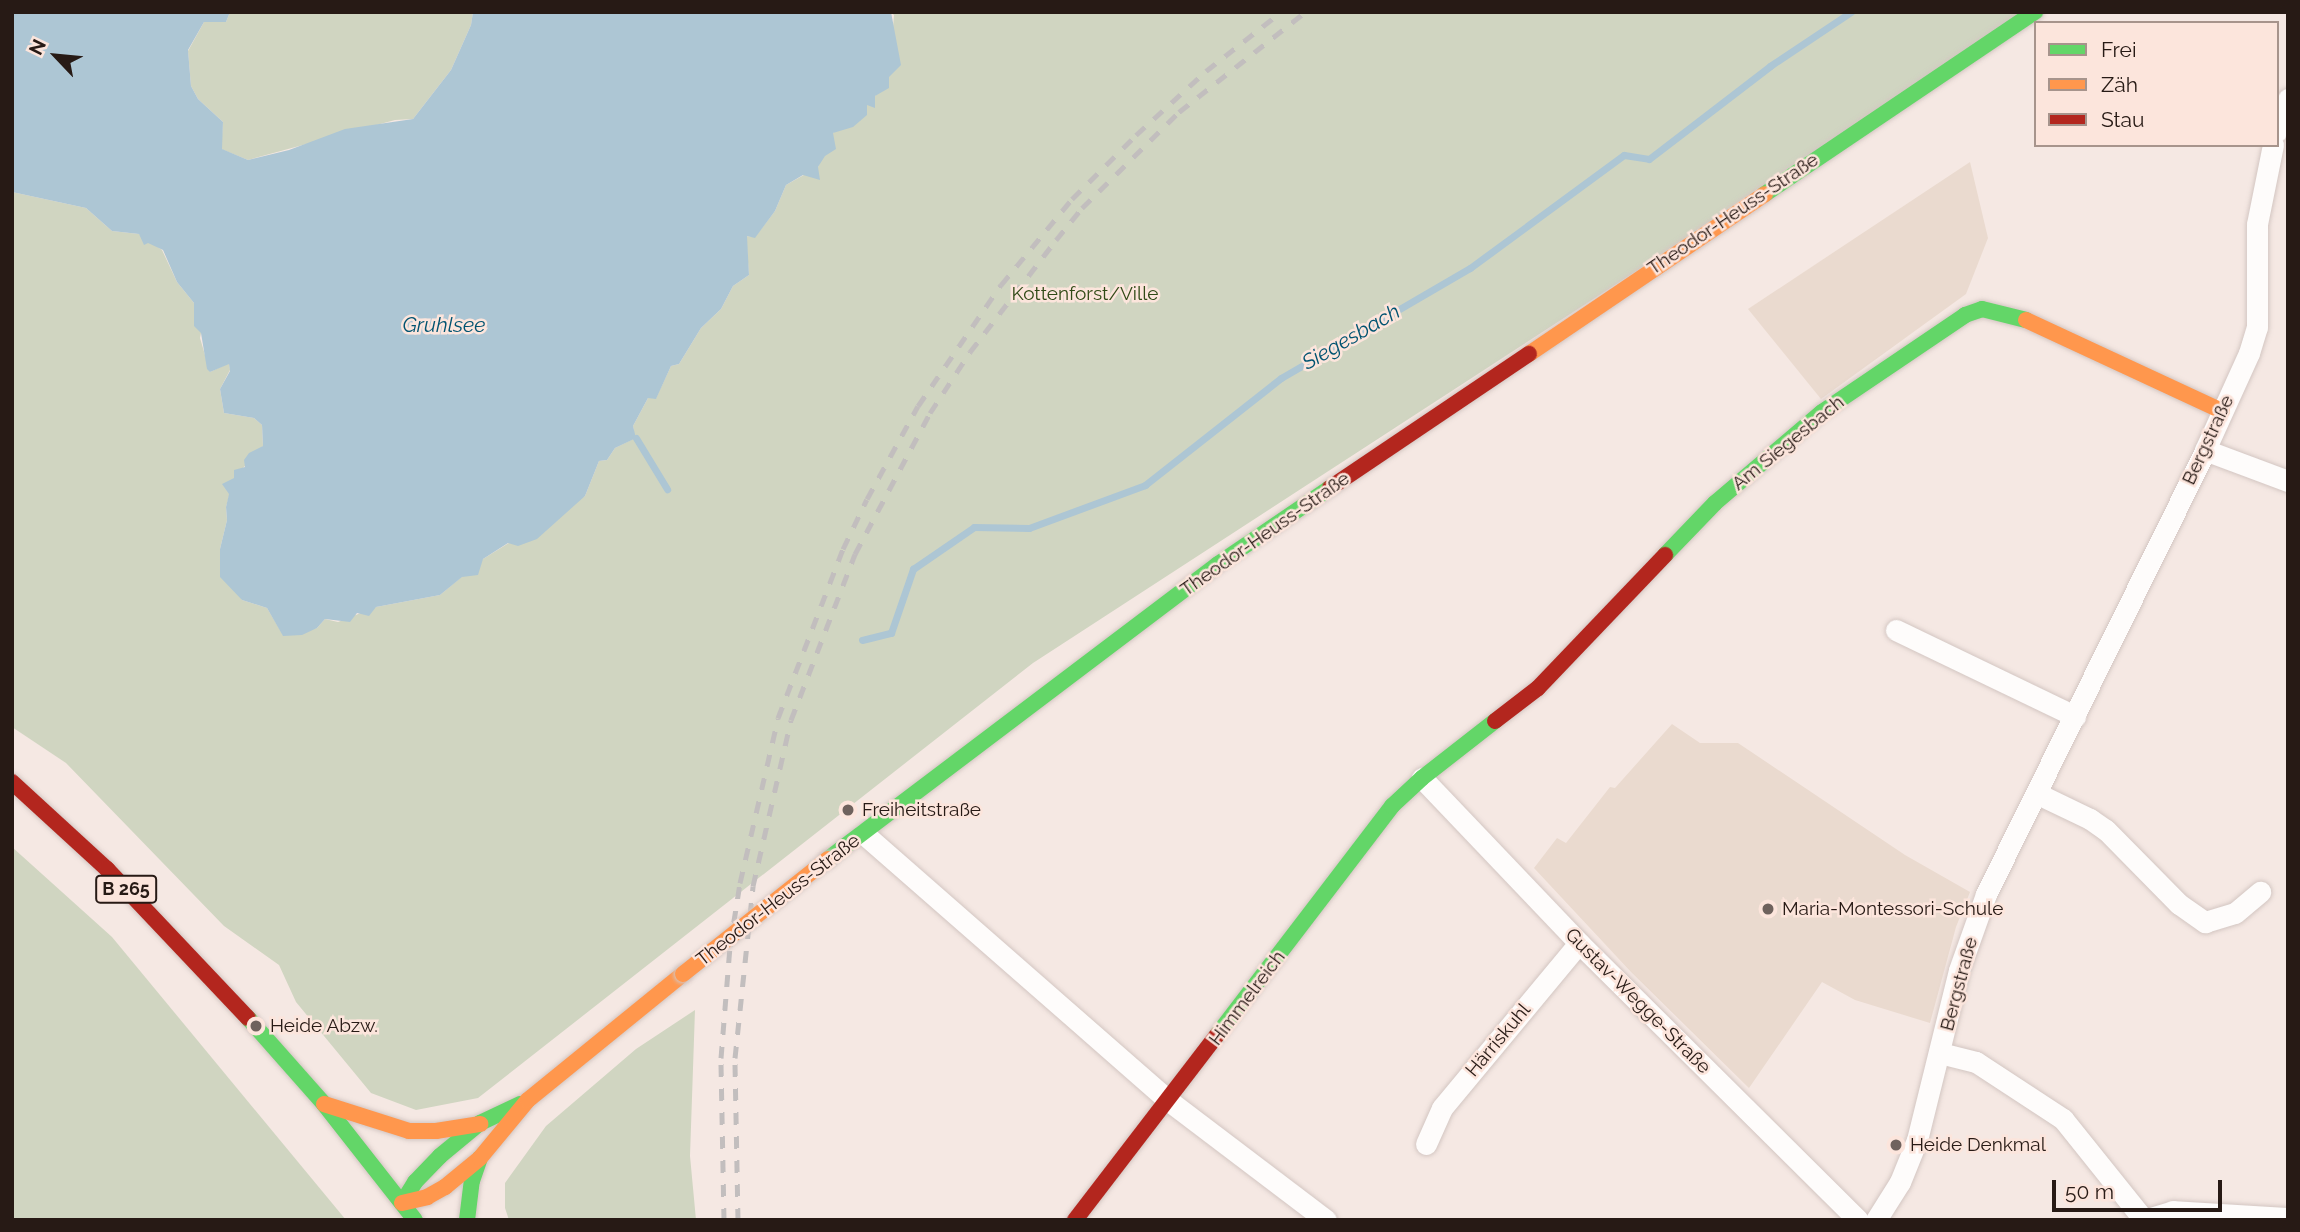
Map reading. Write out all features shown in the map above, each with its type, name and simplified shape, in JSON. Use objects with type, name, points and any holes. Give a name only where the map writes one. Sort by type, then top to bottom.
[{"type":"main road","name":"Theodor-Heuss-Straße","points":[[402,1203],[445,1187],[480,1158],[528,1100],[683,974],[828,859],[1218,564],[2035,12]]},
{"type":"main road","name":"Am Siegesbach","points":[[1422,778],[1538,688],[1715,503],[1744,478],[1822,412],[1965,315],[1982,309],[2029,321],[2222,411]]},
{"type":"main road","name":"Himmelreich","points":[[1075,1220],[1169,1101],[1392,806],[1422,778]]},
{"type":"main road","name":"B 265","points":[[12,782],[107,869],[234,1001],[324,1104],[415,1220]]},
{"type":"main road","name":"Theodor-Heuss-Straße","points":[[402,1203],[429,1165],[480,1124],[528,1100]]},
{"type":"main road","points":[[324,1104],[409,1131],[436,1131],[480,1124]]},
{"type":"main road","points":[[467,1220],[472,1181],[480,1158]]},
{"type":"street","points":[[2279,125],[2288,99]]},
{"type":"street","name":"Bergstraße","points":[[1876,1220],[1900,1182],[1917,1140],[1959,970],[1986,894],[2038,794],[2205,450],[2249,353],[2257,327],[2257,224],[2273,147]]},
{"type":"street","points":[[2205,450],[2288,481]]},
{"type":"street","points":[[1896,630],[2075,716]]},
{"type":"street","name":"Gustav-Wegge-Straße","points":[[1422,778],[1579,943],[1858,1220]]},
{"type":"street","points":[[2038,794],[2106,830],[2179,904],[2205,922],[2235,913],[2260,892]]},
{"type":"street","points":[[864,834],[1169,1101],[1326,1220]]},
{"type":"street","name":"Härriskuhl","points":[[1426,1144],[1442,1108],[1579,943]]},
{"type":"street","points":[[1940,1053],[1976,1062],[2063,1119],[2144,1220],[2173,1211],[2288,1218]]},
{"type":"shaded area","points":[[1970,162],[1988,238],[1966,294],[1821,399],[1748,309]]},
{"type":"shaded area","name":"Maria-Montessori-Schule","points":[[1672,724],[1700,743],[1738,743],[1905,855],[1970,892],[1956,927],[1930,1023],[1855,1000],[1822,982],[1749,1088],[1631,972],[1534,868],[1557,838],[1566,843],[1610,787],[1615,788]]},
{"type":"green space","points":[[230,12],[473,12],[471,25],[451,70],[413,119],[395,120],[248,160],[221,149],[223,122],[198,99],[191,86],[188,51],[204,22],[226,22]]},
{"type":"green space","name":"Kottenforst/Ville","points":[[891,12],[2035,12],[1033,663],[478,1098],[416,1110],[371,1093],[296,1002],[279,965],[224,926],[66,763],[12,727],[12,192],[86,208],[112,231],[139,234],[162,250],[177,282],[194,303],[210,372],[229,363],[230,370],[220,389],[224,413],[254,418],[262,425],[263,446],[234,478],[226,507],[227,520],[220,549],[242,600],[267,608],[283,635],[317,628],[325,619],[338,622],[376,607],[440,595],[483,559],[585,496],[599,461],[607,460],[615,448],[635,438],[633,426],[648,398],[656,398],[671,366],[679,364],[701,328],[721,309],[733,286],[749,275],[746,236],[755,237],[775,211],[786,185],[818,167],[833,133],[875,96],[889,77],[894,15]]},
{"type":"green space","points":[[12,847],[112,937],[346,1220],[12,1220]]},
{"type":"green space","points":[[695,1010],[690,1156],[696,1220],[509,1220],[505,1208],[505,1183],[546,1126],[636,1049]]},
{"type":"water","name":"Gruhlsee","points":[[12,12],[230,12],[226,22],[204,22],[188,50],[191,86],[198,99],[223,122],[222,149],[248,160],[289,150],[345,129],[413,119],[451,70],[471,25],[473,12],[891,12],[901,65],[889,77],[889,88],[875,96],[875,108],[867,105],[867,115],[853,127],[833,133],[836,149],[825,156],[818,167],[820,180],[803,175],[786,185],[775,211],[755,238],[747,236],[749,275],[733,286],[721,309],[701,328],[679,364],[671,366],[656,399],[648,398],[633,426],[636,438],[615,448],[607,460],[599,461],[585,496],[537,539],[518,546],[508,543],[483,559],[478,575],[462,577],[440,595],[376,607],[369,616],[357,613],[350,622],[325,619],[317,628],[302,635],[283,636],[267,608],[242,600],[220,577],[220,549],[227,520],[229,494],[222,484],[234,478],[234,470],[245,467],[244,460],[249,453],[263,446],[262,425],[254,418],[224,413],[220,389],[230,371],[229,364],[210,372],[207,369],[201,333],[194,326],[194,303],[177,282],[163,250],[148,243],[144,245],[139,234],[112,231],[86,208],[12,192]]},
{"type":"waterway","name":"Siegesbach","points":[[862,640],[891,633],[913,569],[974,527],[1029,528],[1145,485],[1281,378],[1470,268],[1624,155],[1649,159],[1770,66],[1851,12]]},
{"type":"waterway","name":"Siegesbach","points":[[636,438],[667,489]]},
{"type":"railway","points":[[724,1220],[721,1058],[730,946],[740,883],[778,718],[843,549],[918,406],[1001,285],[1072,199],[1136,135],[1206,71],[1281,12]]},
{"type":"railway","points":[[738,1220],[735,1058],[753,886],[791,720],[855,554],[930,413],[970,352],[1082,208],[1179,112],[1305,12]]},
{"type":"traffic: fast","points":[[1765,194],[2035,12]]},
{"type":"traffic: fast","points":[[1665,555],[1715,503],[1822,412],[1965,315],[1982,309],[2026,320]]},
{"type":"traffic: fast","points":[[828,859],[1218,564],[1330,488]]},
{"type":"traffic: fast","points":[[1217,1035],[1392,806],[1422,778],[1495,721]]},
{"type":"traffic: fast","points":[[248,1018],[324,1104],[415,1220]]},
{"type":"traffic: fast","points":[[402,1203],[415,1182],[440,1156],[480,1123],[520,1104]]},
{"type":"traffic: fast","points":[[467,1220],[472,1181],[480,1158]]},
{"type":"traffic: slow","points":[[1529,354],[1765,194]]},
{"type":"traffic: slow","points":[[2026,320],[2222,411]]},
{"type":"traffic: slow","points":[[683,974],[828,859]]},
{"type":"traffic: slow","points":[[402,1203],[427,1197],[445,1187],[480,1158],[528,1100],[683,974]]},
{"type":"traffic: slow","points":[[324,1104],[409,1131],[436,1131],[480,1124]]},
{"type":"traffic: jam","points":[[1330,488],[1529,354]]},
{"type":"traffic: jam","points":[[1495,721],[1538,688],[1665,555]]},
{"type":"traffic: jam","points":[[12,782],[107,869],[248,1018]]},
{"type":"traffic: jam","points":[[1075,1220],[1217,1035]]},
{"type":"place","name":"Freiheitstraße","points":[[848,810]]},
{"type":"place","name":"Maria-Montessori-Schule","points":[[1768,909]]},
{"type":"place","name":"Heide Abzw.","points":[[256,1026]]},
{"type":"place","name":"Heide Denkmal","points":[[1896,1145]]}]
